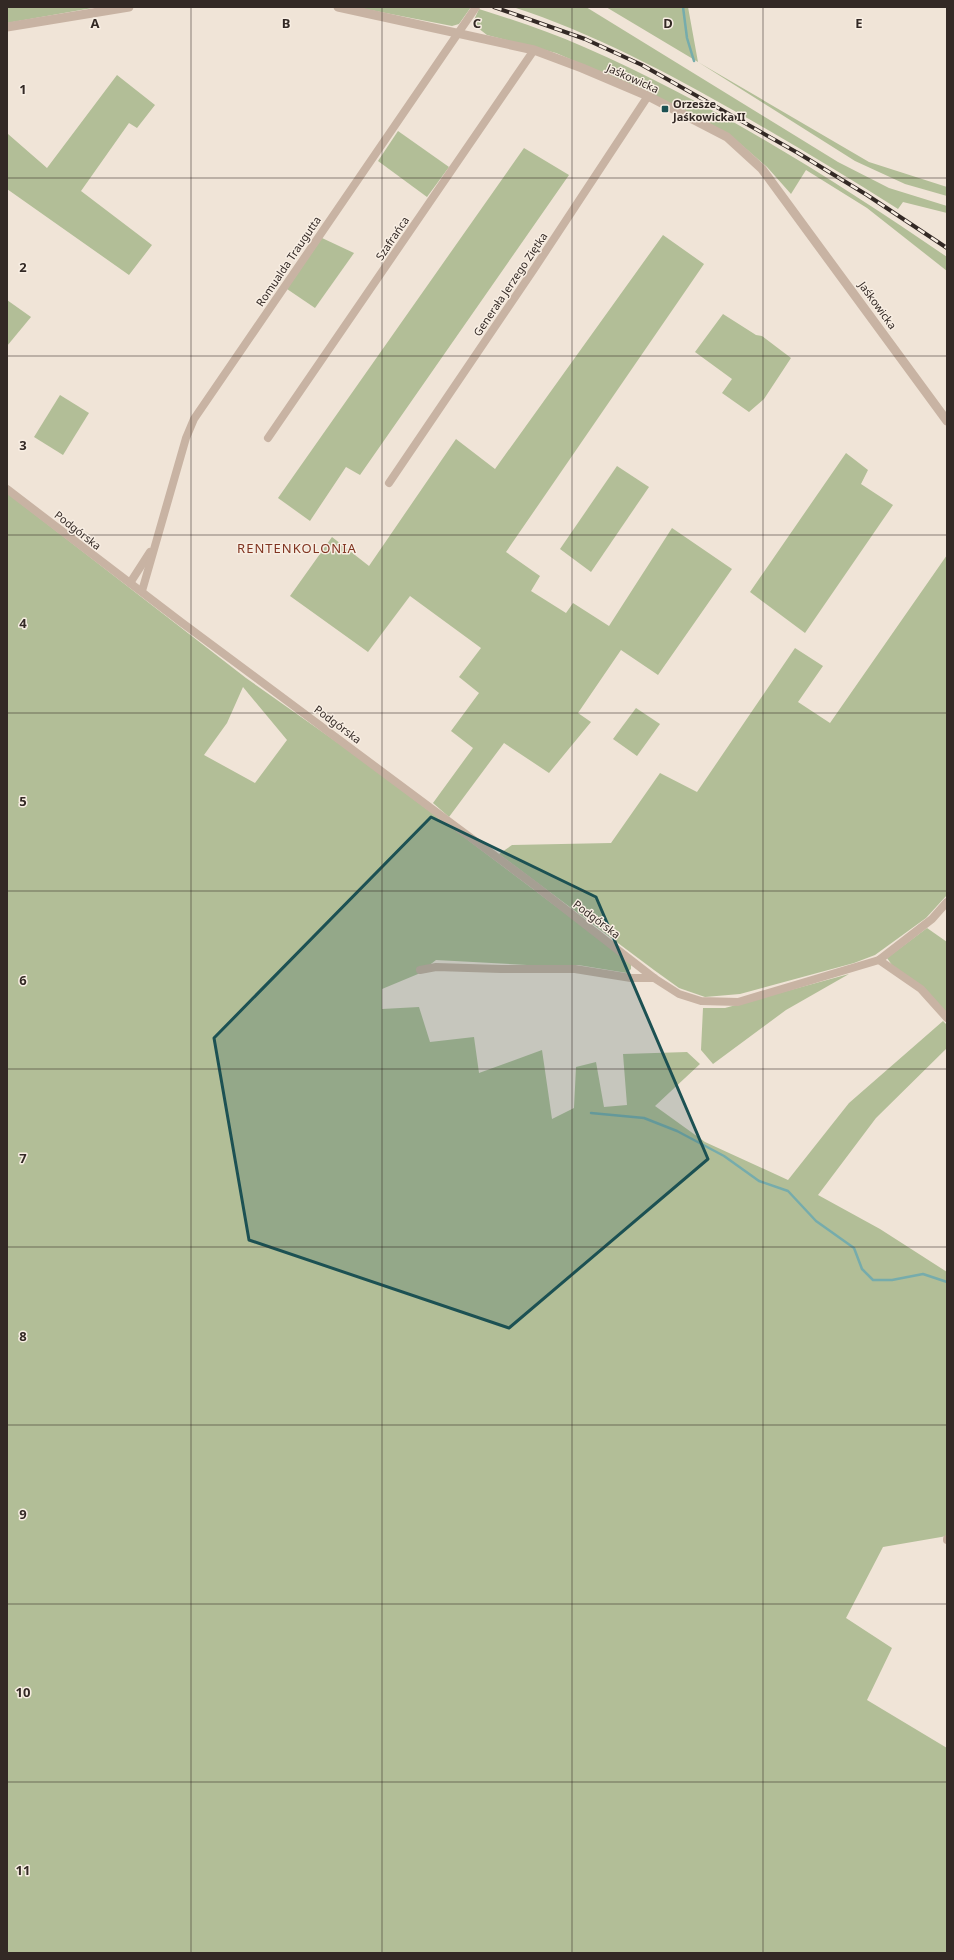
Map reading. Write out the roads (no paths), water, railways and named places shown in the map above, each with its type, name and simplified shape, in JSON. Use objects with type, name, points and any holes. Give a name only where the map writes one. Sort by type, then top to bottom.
[{"type":"street","points":[[7,27],[129,7]]},
{"type":"street","name":"Jaśkowicka","points":[[338,7],[534,50],[648,96],[727,137],[762,170],[947,421]]},
{"type":"street","name":"Romualda Traugutta","points":[[142,591],[186,438],[194,419],[460,33],[476,7]]},
{"type":"street","name":"Szafrańca","points":[[268,438],[534,50]]},
{"type":"street","name":"Generała Jerzego Ziętka","points":[[389,484],[534,269],[648,96]]},
{"type":"street","name":"Podgórska","points":[[7,489],[130,583],[533,884],[670,989],[701,1001],[738,1002],[879,960]]},
{"type":"street","name":"Romualda Traugutta","points":[[130,583],[155,544]]},
{"type":"street","points":[[947,902],[932,919],[879,960],[921,989],[947,1018]]},
{"type":"street","points":[[420,970],[436,967],[575,969],[631,978],[654,978]]},
{"type":"waterway","points":[[683,7],[687,38],[694,61]]},
{"type":"waterway","points":[[591,1113],[644,1118],[677,1131],[724,1156],[759,1181],[788,1191],[816,1221],[854,1248],[862,1269],[873,1280],[892,1280],[923,1274],[947,1282]]},
{"type":"railway","points":[[494,7],[585,39],[642,65],[798,153],[867,195],[947,248]]},
{"type":"place","name":"Orzesze Jaśkowicka II","points":[[665,109]]},
{"type":"district","name":"RENTENKOLONIA","points":[[297,548]]}]
